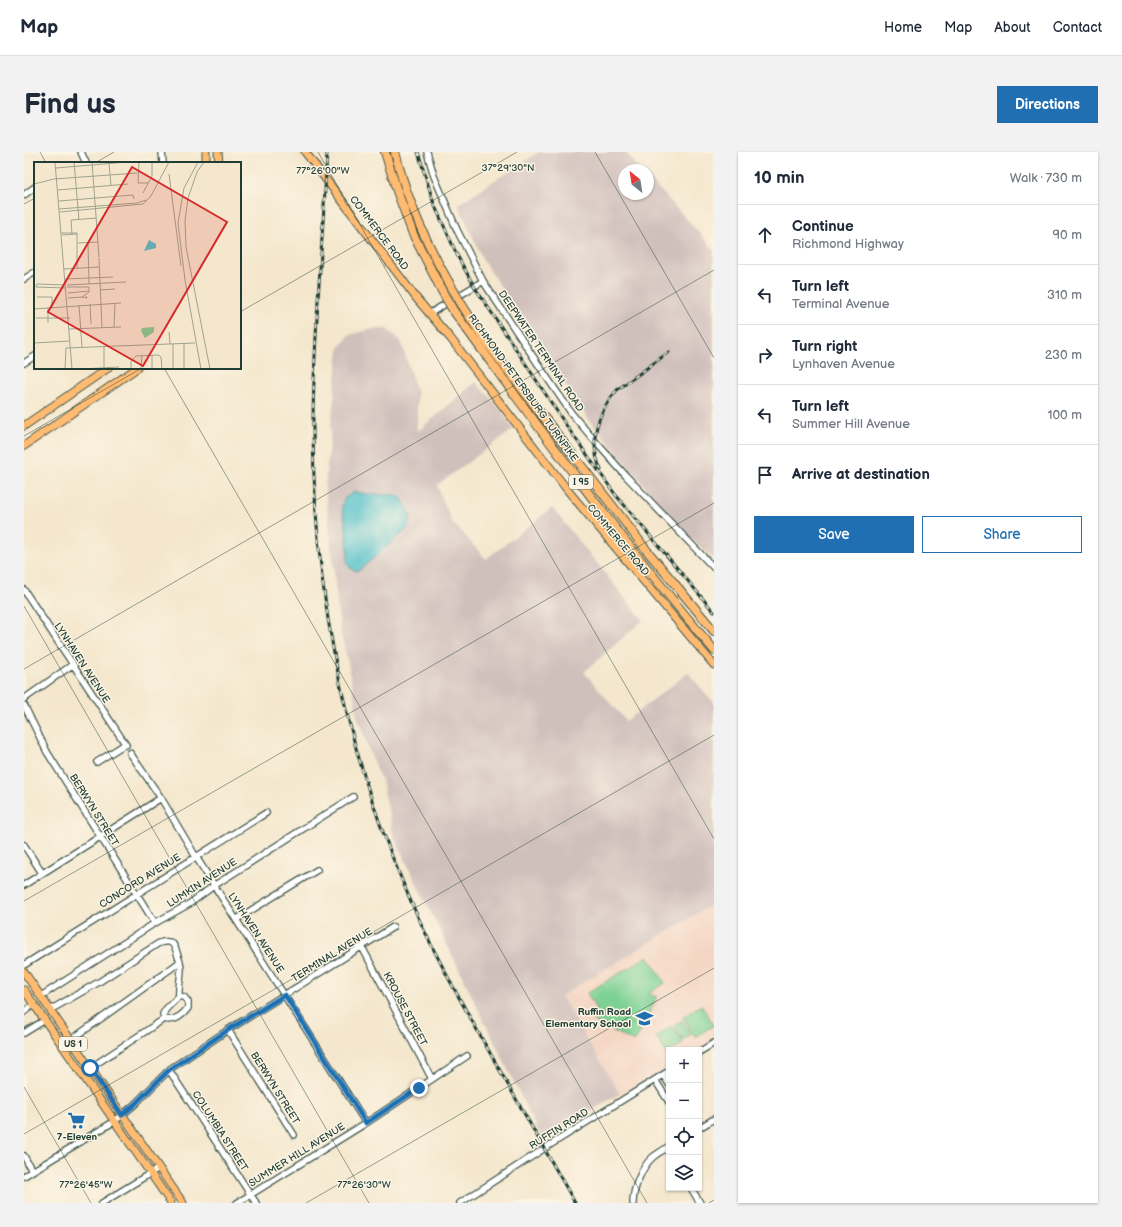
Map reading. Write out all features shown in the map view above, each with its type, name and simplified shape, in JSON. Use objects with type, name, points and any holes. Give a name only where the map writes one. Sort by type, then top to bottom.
[{"type":"highway","name":"RICHMOND-PETERSBURG TURNPIKE","points":[[385,152],[397,191],[413,234],[453,310],[568,466],[669,597],[714,650]]},
{"type":"highway","name":"RICHMOND-PETERSBURG TURNPIKE","points":[[395,152],[415,214],[439,265],[484,339],[648,552],[714,631]]},
{"type":"main road","name":"COMMERCE ROAD","points":[[305,152],[429,314],[451,339],[572,496],[714,665]]},
{"type":"main road","name":"COMMERCE ROAD","points":[[438,325],[445,338],[549,472],[714,670]]},
{"type":"main road","points":[[24,426],[107,369]]},
{"type":"main road","points":[[24,446],[136,369]]},
{"type":"main road","name":"US 1","points":[[24,972],[184,1203]]},
{"type":"main road","name":"US 1","points":[[24,990],[171,1203]]},
{"type":"street","points":[[162,152],[163,162]]},
{"type":"street","name":"DEEPWATER TERMINAL ROAD","points":[[427,152],[434,176],[457,230],[483,281],[572,414],[626,476],[714,568]]},
{"type":"street","points":[[24,195],[34,188]]},
{"type":"street","points":[[24,280],[34,273]]},
{"type":"street","points":[[429,314],[483,281]]},
{"type":"street","points":[[24,363],[34,357]]},
{"type":"street","name":"LYNHAVEN AVENUE","points":[[24,591],[125,745],[97,762]]},
{"type":"street","points":[[24,699],[72,665]]},
{"type":"street","name":"BERWYN STREET","points":[[24,705],[47,752],[155,923]]},
{"type":"street","name":"LYNHAVEN AVENUE","points":[[130,753],[161,798],[196,857],[366,1123]]},
{"type":"street","name":"LUMKIN AVENUE","points":[[40,996],[155,923],[189,904],[215,885],[353,797]]},
{"type":"street","points":[[24,885],[161,798]]},
{"type":"street","name":"CONCORD AVENUE","points":[[24,965],[266,812]]},
{"type":"street","points":[[24,845],[42,873]]},
{"type":"street","points":[[237,919],[317,870]]},
{"type":"street","name":"TERMINAL AVENUE","points":[[24,1176],[115,1121],[134,1105],[169,1070],[228,1030],[393,927]]},
{"type":"street","points":[[50,1010],[99,982],[159,943],[166,941],[171,942],[175,947],[180,962],[181,967],[178,989],[179,996]]},
{"type":"street","name":"KROUSE STREET","points":[[362,947],[432,1079]]},
{"type":"street","points":[[71,1040],[180,962]]},
{"type":"street","points":[[90,1068],[164,1019],[172,1020],[186,1012],[188,1002],[184,997],[179,996]]},
{"type":"street","points":[[164,1019],[163,1014],[166,1009],[179,996]]},
{"type":"street","points":[[24,1012],[34,1004]]},
{"type":"street","points":[[24,1033],[45,1020]]},
{"type":"street","name":"BERWYN STREET","points":[[228,1030],[294,1135]]},
{"type":"street","points":[[702,1050],[714,1043]]},
{"type":"street","name":"SUMMER HILL AVENUE","points":[[237,1203],[366,1123],[467,1056]]},
{"type":"street","name":"COLUMBIA STREET","points":[[169,1070],[256,1203]]},
{"type":"street","name":"RUFFIN ROAD","points":[[460,1203],[666,1072]]},
{"type":"street","points":[[663,1074],[668,1083]]},
{"type":"street","points":[[655,1080],[666,1097]]},
{"type":"street","points":[[702,1126],[714,1119]]},
{"type":"street","points":[[633,1203],[637,1181],[643,1169],[652,1157],[666,1149]]},
{"type":"street","points":[[24,1156],[32,1171]]},
{"type":"street","points":[[102,1203],[159,1168]]},
{"type":"street","points":[[694,1191],[700,1203]]},
{"type":"shaded area","points":[[539,152],[625,152],[636,164],[618,164],[618,200],[654,200],[654,184],[714,249],[714,559],[684,533],[589,420],[484,262],[458,204]]},
{"type":"shaded area","points":[[372,329],[387,329],[401,341],[417,394],[417,432],[476,382],[501,410],[514,429],[437,485],[452,522],[486,559],[552,508],[643,620],[584,672],[626,721],[688,673],[714,703],[714,903],[561,996],[620,1094],[542,1139],[393,835],[382,780],[376,770],[357,716],[350,672],[340,630],[325,486],[339,348],[349,335]]},
{"type":"shaded area","name":"Ruffin Road Elementary School","points":[[714,903],[714,1041],[702,1048],[666,1047],[666,1071],[622,1098],[560,996]]},
{"type":"green space","points":[[648,956],[665,983],[648,994],[657,997],[634,1042],[591,1019],[596,1009],[587,993]]},
{"type":"green space","points":[[701,1005],[714,1025],[695,1037],[683,1017]]},
{"type":"green space","points":[[682,1020],[691,1034],[683,1040],[674,1026]]},
{"type":"green space","points":[[672,1026],[683,1043],[677,1047],[666,1047],[666,1052],[656,1037]]},
{"type":"water","points":[[354,492],[398,495],[408,509],[411,518],[409,527],[405,531],[361,569],[356,571],[350,568],[347,562],[348,552],[345,520],[342,510],[342,505],[345,498]]},
{"type":"railway","points":[[327,152],[314,386],[314,479],[318,540],[325,600],[335,659],[348,718],[364,777],[384,834],[406,890],[425,932],[468,1013],[575,1203]]},
{"type":"railway","points":[[418,152],[434,204],[458,257],[474,286],[568,428],[615,494],[714,612]]},
{"type":"railway","points":[[601,470],[595,449],[595,438],[604,408],[617,390],[669,352]]},
{"type":"place","name":"Ruffin Road Elementary School","points":[[644,1018]]},
{"type":"place","name":"7-Eleven","points":[[77,1120]]},
{"type":"route","points":[[90,1068],[122,1115],[169,1070],[228,1030],[285,995],[366,1123],[419,1088]]}]
